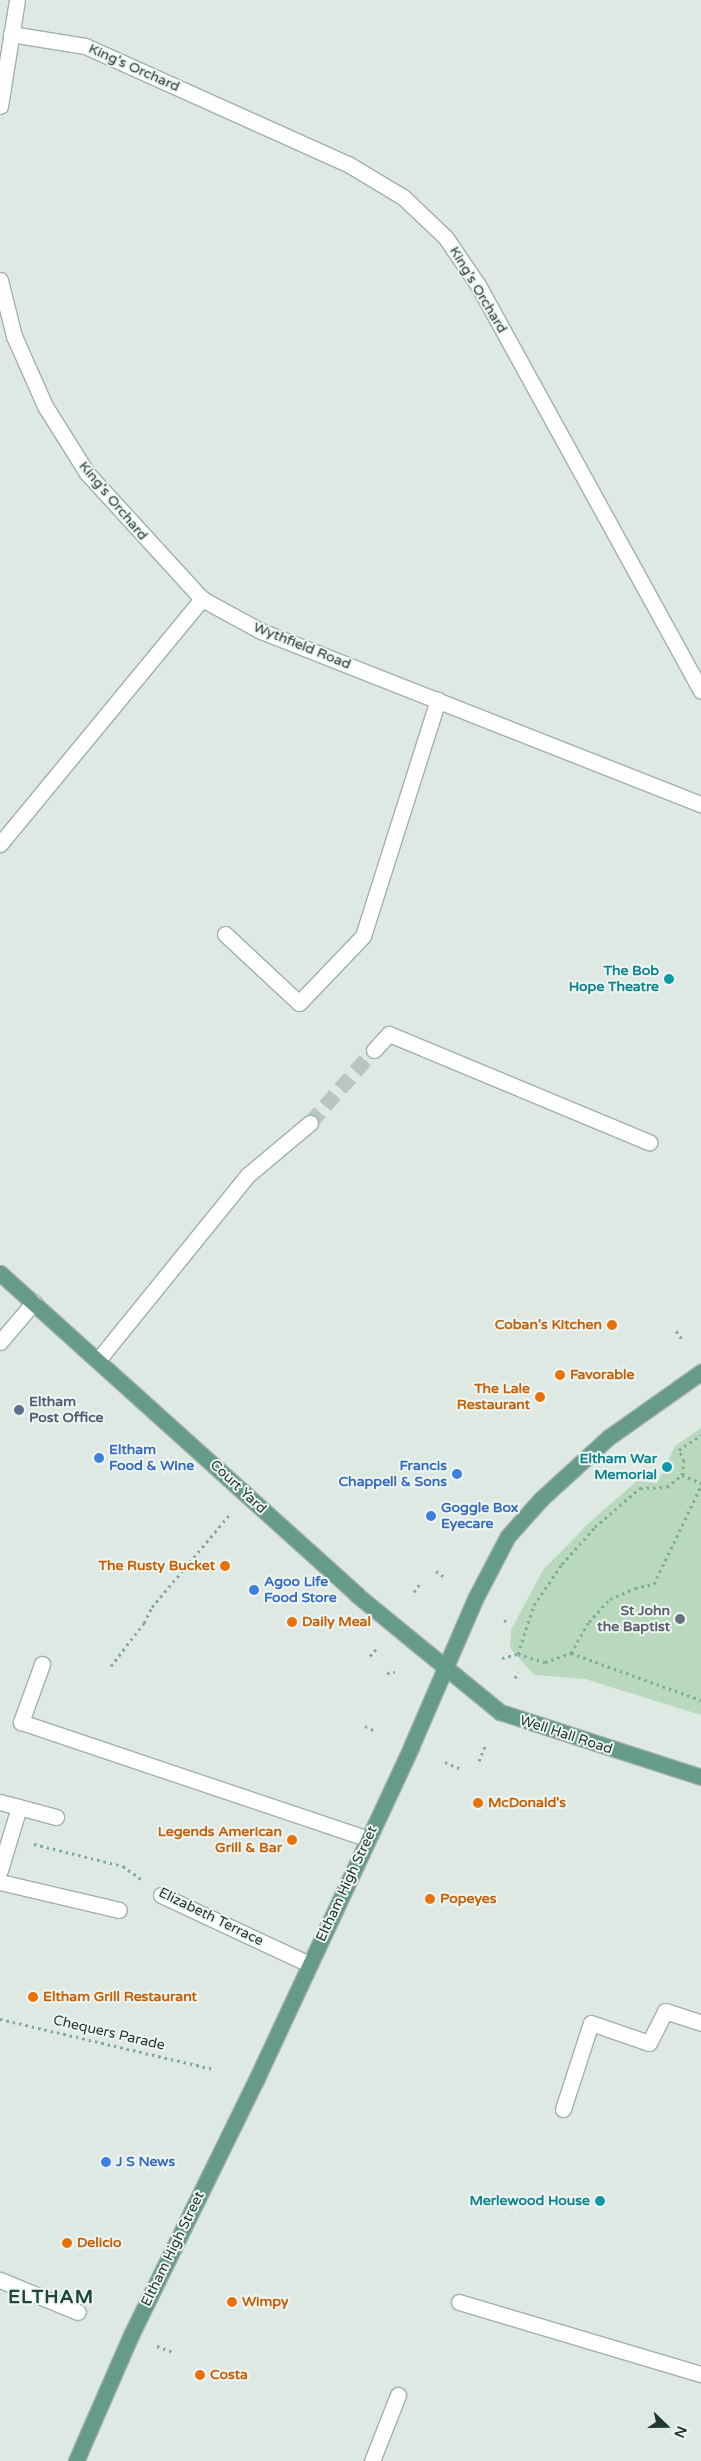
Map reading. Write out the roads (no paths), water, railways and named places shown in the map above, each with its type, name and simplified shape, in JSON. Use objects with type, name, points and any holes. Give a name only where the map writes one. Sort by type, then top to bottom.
[{"type":"main road","name":"Court Yard","points":[[0,1273],[357,1594],[445,1667]]},
{"type":"main road","name":"Eltham High Street","points":[[76,2461],[131,2335],[368,1839],[445,1667],[508,1536],[541,1499],[609,1437],[701,1372]]},
{"type":"main road","name":"Well Hall Road","points":[[445,1667],[500,1712],[701,1777]]},
{"type":"street","points":[[0,106],[17,0]]},
{"type":"street","name":"King's Orchard","points":[[11,34],[84,46],[348,164],[403,197],[446,238],[478,285],[701,691]]},
{"type":"street","name":"King's Orchard","points":[[0,280],[14,336],[50,414],[87,473],[202,599]]},
{"type":"street","points":[[0,844],[202,599]]},
{"type":"street","name":"Wythfield Road","points":[[202,599],[261,631],[701,804]]},
{"type":"street","points":[[225,934],[299,1003],[363,936],[438,700]]},
{"type":"street","points":[[374,1050],[389,1034],[649,1142]]},
{"type":"street","points":[[98,1360],[248,1174],[310,1123]]},
{"type":"street","points":[[0,1342],[34,1302]]},
{"type":"street","points":[[42,1664],[21,1722],[368,1839]]},
{"type":"street","points":[[0,1802],[56,1817]]},
{"type":"street","points":[[0,1870],[19,1807]]},
{"type":"street","points":[[0,1882],[119,1910]]},
{"type":"street","name":"Elizabeth Terrace","points":[[161,1895],[309,1964]]},
{"type":"street","points":[[563,2109],[591,2023],[649,2043],[664,2011],[701,2023]]},
{"type":"street","points":[[0,2280],[78,2312]]},
{"type":"street","points":[[459,2302],[701,2374]]},
{"type":"street","points":[[372,2461],[398,2395]]},
{"type":"tunnel","points":[[310,1123],[374,1050]]},
{"type":"place","name":"The Bob Hope Theatre","points":[[669,979]]},
{"type":"place","name":"Coban's Kitchen","points":[[612,1325]]},
{"type":"place","name":"Favorable","points":[[560,1375]]},
{"type":"place","name":"The Lale Restaurant","points":[[540,1397]]},
{"type":"place","name":"Eltham Post Office","points":[[19,1410]]},
{"type":"place","name":"Eltham Food & Wine","points":[[99,1458]]},
{"type":"place","name":"Eltham War Memorial","points":[[667,1467]]},
{"type":"place","name":"Francis Chappell & Sons","points":[[457,1474]]},
{"type":"place","name":"Goggle Box Eyecare","points":[[431,1516]]},
{"type":"place","name":"The Rusty Bucket","points":[[225,1566]]},
{"type":"place","name":"Agoo Life Food Store","points":[[254,1590]]},
{"type":"place","name":"St John the Baptist","points":[[680,1619]]},
{"type":"place","name":"Daily Meal","points":[[292,1622]]},
{"type":"place","name":"McDonald's","points":[[478,1803]]},
{"type":"place","name":"Legends American Grill & Bar","points":[[292,1840]]},
{"type":"place","name":"Popeyes","points":[[430,1899]]},
{"type":"place","name":"Eltham Grill Restaurant","points":[[33,1997]]},
{"type":"place","name":"J S News","points":[[106,2162]]},
{"type":"place","name":"Merlewood House","points":[[600,2201]]},
{"type":"place","name":"Delicio","points":[[67,2243]]},
{"type":"place","name":"Wimpy","points":[[232,2302]]},
{"type":"place","name":"Costa","points":[[200,2375]]},
{"type":"district","name":"ELTHAM","points":[[51,2298]]}]
